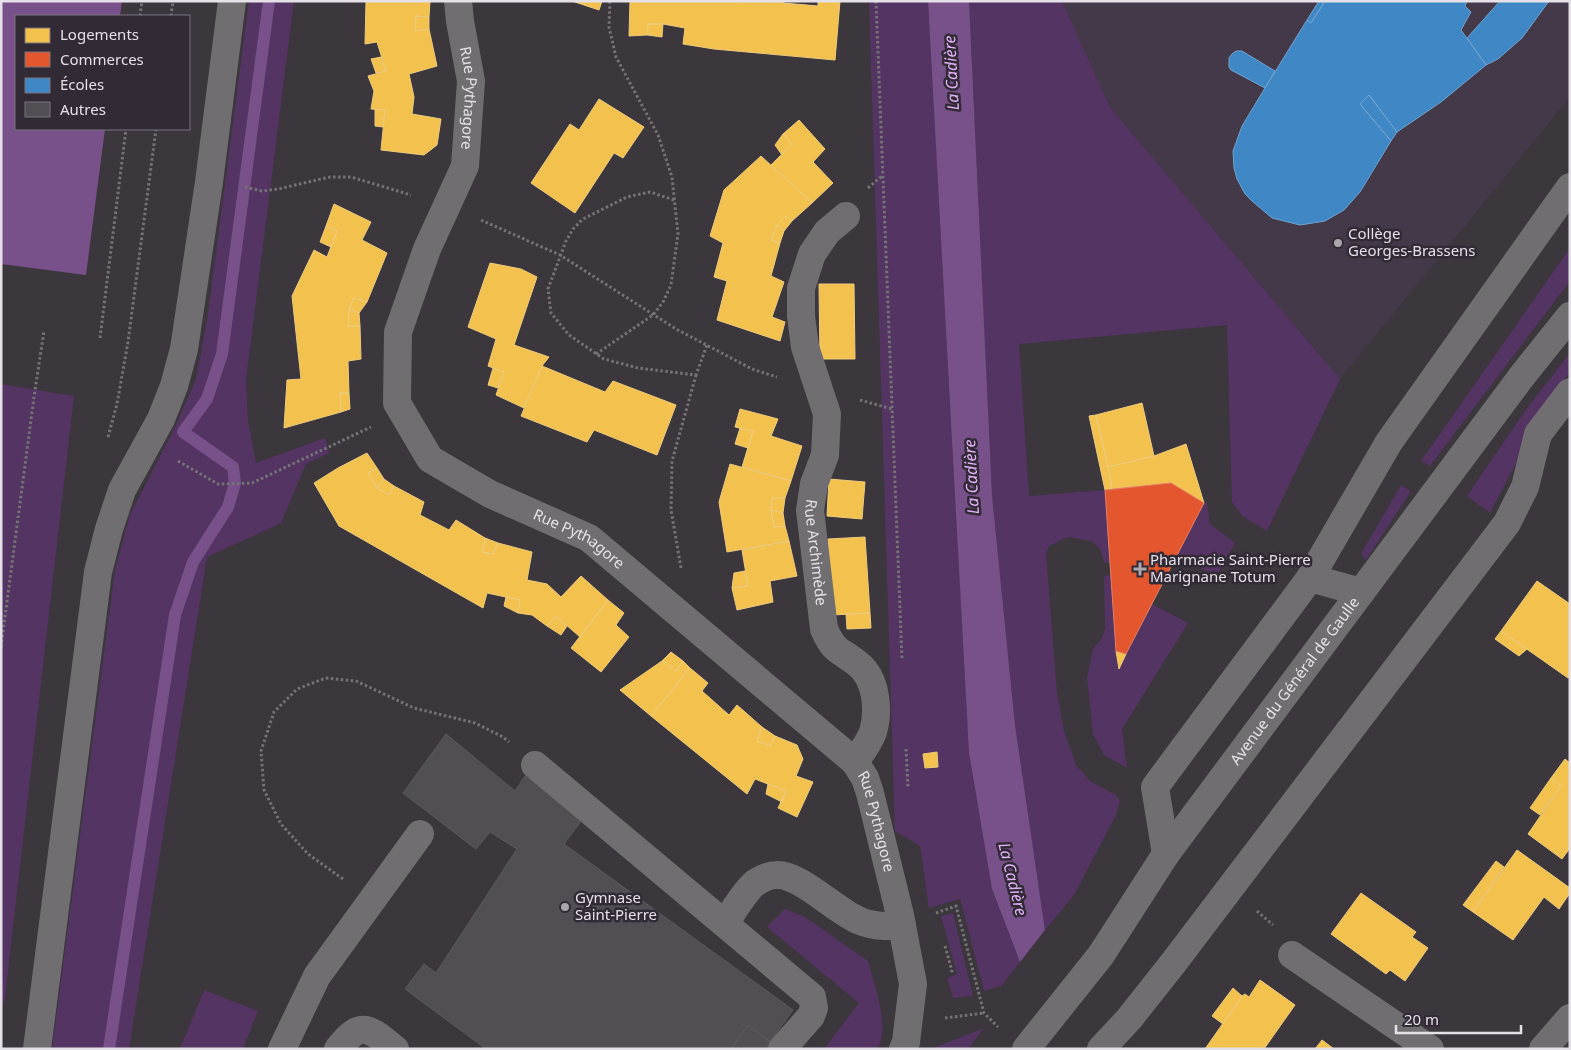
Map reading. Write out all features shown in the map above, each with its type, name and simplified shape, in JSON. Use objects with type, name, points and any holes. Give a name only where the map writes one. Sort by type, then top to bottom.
[{"type":"street","points":[[37,1049],[98,572],[109,529],[122,490],[149,444],[161,419],[174,386],[184,349],[209,182],[232,1]]},
{"type":"street","name":"Rue Pythagore","points":[[458,1],[471,81],[465,166],[427,249],[398,332],[397,403],[430,459],[490,494],[589,538],[855,762],[865,778],[870,793],[902,926],[913,984],[906,1042],[903,1049]]},
{"type":"street","points":[[1166,854],[1155,787],[1310,578],[1389,442],[1570,187]]},
{"type":"street","name":"Rue Archimède","points":[[846,216],[827,232],[812,254],[801,288],[801,316],[805,347],[827,414],[825,455],[814,484],[810,510],[824,630],[831,644],[842,655],[859,664],[868,676],[875,692],[876,714],[872,733],[855,762]]},
{"type":"street","name":"Avenue du Général de Gaulle","points":[[1028,1046],[1100,954],[1166,854],[1516,384],[1570,316]]},
{"type":"street","points":[[1101,1049],[1129,1019],[1174,962],[1506,523],[1525,487],[1538,434],[1570,392]]},
{"type":"street","points":[[1310,578],[1362,592]]},
{"type":"street","points":[[536,765],[812,997],[814,1008],[811,1016],[782,1049]]},
{"type":"street","points":[[282,1049],[317,976],[420,834]]},
{"type":"street","points":[[725,923],[753,885],[764,877],[778,874],[792,878],[842,912],[859,921],[876,926],[902,926]]},
{"type":"street","points":[[1292,955],[1430,1049]]},
{"type":"street","points":[[1543,1049],[1570,1018]]},
{"type":"street","points":[[338,1049],[348,1036],[358,1030],[370,1030],[395,1049]]},
{"type":"path","points":[[140,15],[142,1]]},
{"type":"path","points":[[171,15],[173,1]]},
{"type":"path","points":[[596,354],[653,315],[663,302],[671,285],[678,234],[672,177],[658,134],[616,57],[609,27],[610,1]]},
{"type":"path","points":[[876,1],[903,664]]},
{"type":"path","points":[[100,338],[126,130]]},
{"type":"path","points":[[209,182],[262,191],[330,177],[350,177],[447,205],[560,255],[653,315],[752,369],[820,390],[892,409]]},
{"type":"path","points":[[674,200],[650,192],[627,197],[582,219],[573,229],[560,255],[548,289],[551,313],[569,335],[604,359],[638,368],[696,375]]},
{"type":"path","points":[[1,647],[44,331]]},
{"type":"path","points":[[683,573],[671,510],[672,460],[696,375],[707,345]]},
{"type":"path","points":[[149,444],[218,484],[252,483],[403,412]]},
{"type":"path","points":[[372,899],[308,854],[281,824],[264,790],[261,751],[274,712],[297,689],[326,678],[356,681],[414,708],[475,723],[503,737],[536,765]]},
{"type":"path","points":[[906,743],[908,792]]},
{"type":"path","points":[[938,922],[936,914],[956,906],[984,1013],[1001,1030]]},
{"type":"path","points":[[943,938],[952,971],[946,972]]},
{"type":"path","points":[[942,1018],[984,1013]]},
{"type":"shaded area","points":[[249,1],[294,1],[246,380],[248,421],[256,463],[325,438],[329,453],[306,464],[281,523],[207,557],[129,1049],[52,1049],[115,570],[130,515],[176,425],[196,379],[207,321]]},
{"type":"shaded area","points":[[869,1],[928,1],[969,753],[992,889],[1020,962],[1001,986],[984,991],[960,899],[929,908],[920,846],[895,831]]},
{"type":"shaded area","points":[[969,1],[1062,1],[1110,107],[1340,379],[1267,531],[1242,516],[1232,502],[1227,325],[1019,344],[1029,496],[1105,490],[1110,563],[1104,562],[1100,549],[1091,541],[1068,537],[1049,546],[1046,554],[1057,693],[1064,731],[1076,765],[1090,781],[1116,795],[1120,801],[1116,815],[1074,895],[1045,930],[1015,725],[992,495]]},
{"type":"shaded area","name":"Collège Georges-Brassens","points":[[1062,1],[1570,1],[1570,97],[1340,379],[1110,107]]},
{"type":"shaded area","points":[[1570,248],[1570,281],[1430,466],[1421,461]]},
{"type":"shaded area","points":[[1570,353],[1570,372],[1531,422],[1518,459],[1490,513],[1467,496],[1527,408]]},
{"type":"shaded area","points":[[1,384],[74,396],[5,997],[1,1009]]},
{"type":"shaded area","points":[[1401,485],[1411,491],[1366,560],[1361,554]]},
{"type":"shaded area","points":[[1204,503],[1207,503],[1210,524],[1235,543],[1216,577],[1177,555]]},
{"type":"shaded area","points":[[1104,575],[1111,576],[1119,668],[1152,604],[1188,623],[1122,729],[1127,768],[1104,755],[1093,734],[1087,678],[1093,649],[1102,638],[1105,628]]},
{"type":"shaded area","points":[[785,909],[805,917],[868,961],[882,1018],[881,1040],[877,1049],[824,1049],[859,1003],[767,927]]},
{"type":"shaded area","points":[[953,913],[973,996],[953,998],[947,978],[957,974],[941,916]]},
{"type":"shaded area","points":[[204,990],[258,1011],[243,1049],[180,1049]]},
{"type":"shaded area","points":[[984,1028],[968,1049],[931,1049]]},
{"type":"water","points":[[1,1],[122,1],[120,15],[15,15],[15,130],[105,130],[86,275],[1,264]]},
{"type":"water","name":"La Cadière","points":[[928,1],[969,1],[992,495],[1015,725],[1045,930],[1020,962],[992,889],[969,753]]},
{"type":"building: Logements","points":[[366,1],[430,1],[429,17],[416,16],[415,31],[429,29],[437,66],[409,74],[414,97],[412,114],[441,119],[437,145],[424,155],[381,150],[385,110],[371,109],[374,91],[368,76],[386,71],[377,42],[365,44]]},
{"type":"building: Logements","points":[[572,1],[602,1],[599,10]]},
{"type":"building: Logements","points":[[630,1],[734,1],[744,3],[744,1],[784,1],[783,3],[818,6],[818,1],[840,1],[835,60],[714,49],[683,44],[685,28],[663,24],[648,24],[647,35],[629,36]]},
{"type":"building: Logements","points":[[416,16],[429,17],[429,29],[415,31]]},
{"type":"building: Logements","points":[[648,24],[663,24],[662,37],[647,35]]},
{"type":"building: Logements","points":[[381,57],[386,71],[376,73],[371,59]]},
{"type":"building: Logements","points":[[599,99],[644,127],[623,158],[614,153],[575,213],[531,183],[570,124],[579,130]]},
{"type":"building: Logements","points":[[375,109],[385,110],[383,127],[375,126]]},
{"type":"building: Logements","points":[[799,120],[825,149],[813,162],[833,183],[812,203],[771,165],[792,144],[783,134]]},
{"type":"building: Logements","points":[[783,134],[792,144],[782,155],[775,145]]},
{"type":"building: Logements","points":[[761,156],[812,203],[792,221],[786,216],[777,225],[771,240],[780,243],[771,276],[784,282],[772,317],[785,322],[780,341],[717,320],[727,281],[714,277],[723,243],[710,236],[724,190]]},
{"type":"building: Logements","points":[[334,204],[371,222],[362,240],[387,253],[367,302],[354,298],[349,309],[348,326],[360,326],[361,359],[348,361],[349,393],[340,393],[341,412],[284,428],[287,380],[301,379],[292,296],[314,250],[327,257],[337,231],[326,226]]},
{"type":"building: Logements","points":[[786,216],[792,221],[784,231],[777,225]]},
{"type":"building: Logements","points":[[777,225],[784,231],[780,243],[771,240]]},
{"type":"building: Logements","points":[[326,226],[337,231],[331,247],[320,242]]},
{"type":"building: Logements","points":[[490,263],[521,269],[537,277],[514,345],[549,357],[542,366],[524,408],[496,395],[504,372],[488,366],[496,339],[468,327]]},
{"type":"building: Logements","points":[[819,284],[854,284],[855,359],[820,359]]},
{"type":"building: Logements","points":[[354,298],[367,302],[359,313],[349,309]]},
{"type":"building: Logements","points":[[349,309],[359,313],[360,326],[348,326]]},
{"type":"building: Logements","points":[[542,366],[605,392],[613,381],[676,405],[657,455],[594,430],[587,442],[521,416]]},
{"type":"building: Logements","points":[[493,368],[504,372],[498,388],[488,385]]},
{"type":"building: Logements","points":[[340,393],[349,393],[350,409],[341,412]]},
{"type":"building: Logements","points":[[1142,403],[1154,456],[1108,467],[1096,415]]},
{"type":"building: Logements","points":[[740,409],[778,419],[771,436],[802,446],[791,481],[742,467],[753,431],[735,427]]},
{"type":"building: Logements","points":[[1096,415],[1112,489],[1105,490],[1089,416]]},
{"type":"building: Logements","points":[[740,428],[753,431],[748,448],[735,444]]},
{"type":"building: Logements","points":[[1186,444],[1204,503],[1171,483],[1112,489],[1108,467],[1154,456]]},
{"type":"building: Logements","points":[[367,453],[377,468],[368,473],[377,488],[389,495],[394,486],[424,502],[420,515],[449,530],[456,520],[485,538],[482,552],[493,554],[498,543],[532,552],[527,580],[547,584],[561,597],[581,576],[608,600],[580,637],[556,616],[547,626],[532,615],[518,613],[520,600],[487,593],[483,608],[339,526],[314,483]]},
{"type":"building: Logements","points":[[730,464],[791,481],[785,498],[772,498],[771,510],[774,527],[785,526],[789,541],[727,552],[719,502]]},
{"type":"building: Logements","points":[[377,468],[384,479],[377,488],[368,473]]},
{"type":"building: Logements","points":[[384,479],[394,486],[389,495],[377,488]]},
{"type":"building: Logements","points":[[829,479],[865,482],[862,519],[827,516]]},
{"type":"building: Logements","points":[[772,498],[785,498],[783,513],[771,510]]},
{"type":"building: Logements","points":[[771,510],[783,513],[785,526],[774,527]]},
{"type":"building: Logements","points":[[865,537],[870,613],[832,615],[828,539]]},
{"type":"building: Logements","points":[[485,538],[498,543],[493,554],[482,552]]},
{"type":"building: Logements","points":[[789,541],[797,576],[770,581],[773,602],[737,610],[732,588],[748,586],[742,550]]},
{"type":"building: Logements","points":[[745,571],[748,586],[732,588],[734,573]]},
{"type":"building: Logements","points":[[1537,581],[1570,604],[1570,623],[1568,626],[1570,627],[1570,676],[1568,678],[1501,631]]},
{"type":"building: Logements","points":[[506,597],[520,600],[518,613],[504,606]]},
{"type":"building: Logements","points":[[608,600],[624,613],[616,625],[629,637],[601,672],[571,648]]},
{"type":"building: Logements","points":[[870,613],[871,628],[847,629],[846,614]]},
{"type":"building: Logements","points":[[556,616],[567,626],[561,635],[547,626]]},
{"type":"building: Logements","points":[[1501,631],[1527,649],[1519,656],[1495,639]]},
{"type":"building: Logements","points":[[1116,651],[1126,654],[1119,669]]},
{"type":"building: Logements","points":[[671,652],[683,661],[676,671],[662,661]]},
{"type":"building: Logements","points":[[662,661],[676,671],[683,661],[690,668],[651,716],[620,690]]},
{"type":"building: Logements","points":[[690,668],[708,683],[702,691],[729,715],[737,705],[762,727],[757,741],[770,746],[775,736],[797,745],[803,759],[796,776],[813,782],[797,817],[778,808],[786,791],[755,779],[747,794],[651,716]]},
{"type":"building: Logements","points":[[762,727],[775,736],[770,746],[757,741]]},
{"type":"building: Logements","points":[[937,752],[938,767],[925,768],[923,754]]},
{"type":"building: Logements","points":[[1565,759],[1570,763],[1570,848],[1562,859],[1528,834],[1561,786],[1551,778]]},
{"type":"building: Logements","points":[[1551,778],[1561,786],[1540,815],[1530,808]]},
{"type":"building: Logements","points":[[768,784],[786,791],[782,802],[766,794]]},
{"type":"building: Logements","points":[[1517,850],[1570,888],[1570,893],[1559,909],[1544,897],[1513,940],[1473,912]]},
{"type":"building: Logements","points":[[1496,861],[1504,867],[1473,912],[1463,905]]},
{"type":"building: Logements","points":[[1361,893],[1416,932],[1412,937],[1428,948],[1405,981],[1390,970],[1386,974],[1331,934]]},
{"type":"building: Logements","points":[[1260,980],[1295,1005],[1264,1049],[1205,1049],[1242,996],[1245,994],[1249,997]]},
{"type":"building: Logements","points":[[1233,988],[1242,996],[1223,1024],[1212,1016]]},
{"type":"building: Logements","points":[[1322,1040],[1334,1049],[1315,1049]]},
{"type":"building: Commerces","name":"Pharmacie Saint-Pierre Marignane Totum","points":[[1171,483],[1204,503],[1126,654],[1116,651],[1105,490]]},
{"type":"building: Écoles","points":[[1319,1],[1325,1],[1311,23],[1307,20]]},
{"type":"building: Écoles","points":[[1325,1],[1467,1],[1465,6],[1471,12],[1461,30],[1486,65],[1441,102],[1397,132],[1369,95],[1360,104],[1391,141],[1360,192],[1344,210],[1325,221],[1300,225],[1272,218],[1245,194],[1237,179],[1233,151],[1242,126],[1265,88],[1307,20],[1311,23]]},
{"type":"building: Écoles","points":[[1500,1],[1549,1],[1522,38],[1498,59],[1486,65],[1467,38]]},
{"type":"building: Écoles","points":[[1236,51],[1242,51],[1275,71],[1265,88],[1231,70],[1229,58]]},
{"type":"building: Écoles","points":[[1369,95],[1397,132],[1391,141],[1360,104]]},
{"type":"building: Autres","name":"Gymnase Saint-Pierre","points":[[446,734],[515,791],[525,776],[584,817],[564,844],[793,1010],[770,1042],[748,1025],[731,1049],[486,1049],[405,989],[424,964],[436,973],[517,849],[490,832],[476,849],[403,793]]},
{"type":"building: Autres","points":[[748,1025],[770,1042],[766,1049],[731,1049]]},
{"type":"waterway","points":[[109,1049],[175,615],[193,562],[228,507],[235,483],[233,467],[183,432],[207,399],[222,354],[269,1]]},
{"type":"place","name":"Collège Georges-Brassens","points":[[1338,243]]},
{"type":"place","name":"Pharmacie Saint-Pierre Marignane Totum","points":[[1140,569]]},
{"type":"place","name":"Gymnase Saint-Pierre","points":[[565,907]]}]
